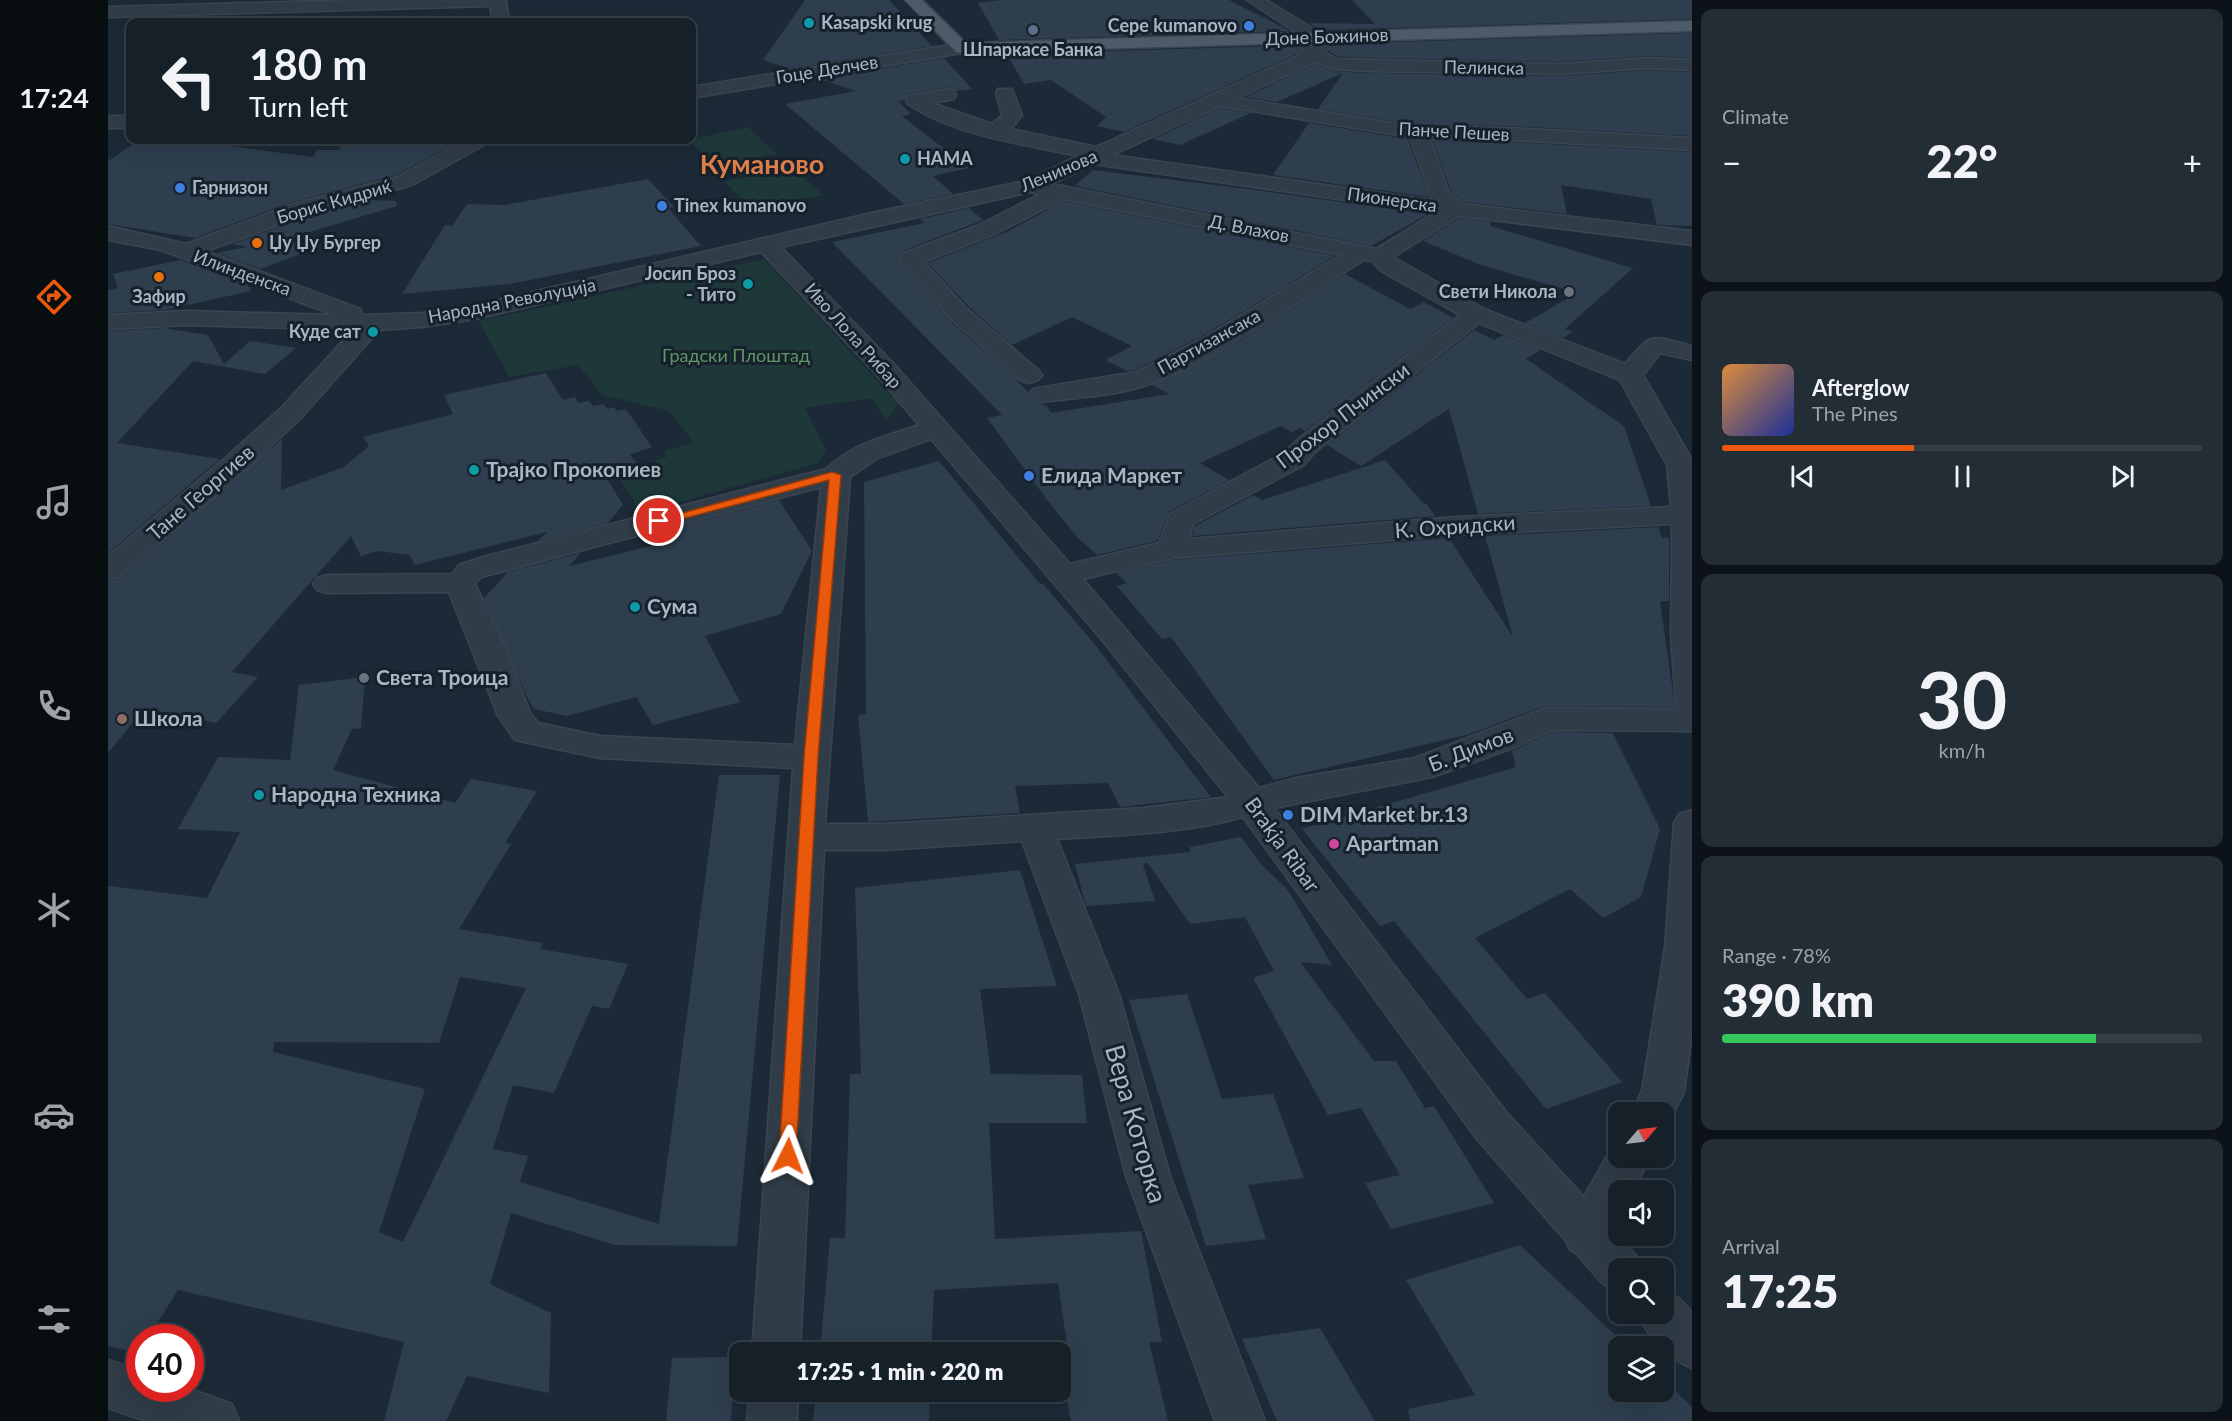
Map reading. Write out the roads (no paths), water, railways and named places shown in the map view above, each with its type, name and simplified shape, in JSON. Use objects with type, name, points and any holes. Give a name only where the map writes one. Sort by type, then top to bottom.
[{"type":"main road","points":[[913,0],[962,48]]},
{"type":"main road","name":"Доне Божинов","points":[[1315,47],[1692,26]]},
{"type":"main road","name":"Доне Божинов","points":[[962,48],[1281,39]]},
{"type":"street","points":[[1255,0],[1315,47]]},
{"type":"street","points":[[108,12],[190,5],[498,1],[500,18]]},
{"type":"street","name":"Пелинска","points":[[1281,39],[1315,47],[1335,64],[1402,68],[1560,69],[1648,63],[1692,65]]},
{"type":"street","name":"Ленинова","points":[[767,245],[876,218],[1031,186],[1219,100],[1315,47]]},
{"type":"street","name":"Гоце Делчев","points":[[696,92],[962,48]]},
{"type":"street","points":[[997,130],[1008,123],[1012,115],[1005,93]]},
{"type":"street","name":"Пионерска","points":[[947,94],[915,100],[931,111],[1096,156],[1456,209],[1692,238]]},
{"type":"street","name":"Панче Пешев","points":[[1219,100],[1418,133],[1509,134],[1692,144]]},
{"type":"street","points":[[108,122],[126,122]]},
{"type":"street","points":[[1370,254],[1456,209],[1440,196],[1418,133]]},
{"type":"street","name":"Борис Кидриќ","points":[[184,252],[298,210],[405,181],[471,144]]},
{"type":"street","name":"Д. Влахов","points":[[1031,186],[1370,254]]},
{"type":"street","name":"Партизансака","points":[[1061,191],[987,231],[909,259],[960,314],[1035,385],[1114,385],[1145,377],[1214,342],[1370,254]]},
{"type":"street","name":"Илинденска","points":[[111,236],[166,244],[374,321]]},
{"type":"street","name":"Народна Револуција","points":[[108,322],[177,317],[422,320],[476,312],[767,245]]},
{"type":"street","name":"Иво Лола Рибар","points":[[767,245],[884,368],[912,403],[937,428]]},
{"type":"street","points":[[1370,254],[1476,314],[1630,375],[1686,467],[1692,704]]},
{"type":"street","points":[[288,320],[305,295]]},
{"type":"street","name":"Прохор Пчински","points":[[1172,549],[1180,520],[1294,459],[1306,446],[1476,314]]},
{"type":"street","name":"Тане Георгиев","points":[[108,571],[225,473],[291,413],[374,321]]},
{"type":"street","points":[[1630,375],[1654,344],[1692,353]]},
{"type":"street","points":[[460,583],[470,571],[493,563],[836,475],[848,462],[937,428]]},
{"type":"street","name":"Brakja Ribar","points":[[937,428],[1109,628],[1251,803],[1491,1125],[1608,1259]]},
{"type":"street","points":[[777,1342],[811,757],[836,475]]},
{"type":"street","name":"К. Охридски","points":[[1172,549],[1456,526],[1686,515]]},
{"type":"street","points":[[1063,575],[1172,549]]},
{"type":"street","points":[[328,584],[389,586],[421,582],[460,583]]},
{"type":"street","points":[[460,583],[488,645],[515,716],[527,732],[600,747],[811,757]]},
{"type":"street","name":"Б. Димов","points":[[808,837],[884,837],[1143,821],[1218,812],[1296,790],[1420,769],[1501,740],[1546,719],[1692,720]]},
{"type":"street","points":[[1658,1102],[1663,1092],[1684,948],[1692,823]]},
{"type":"street","name":"Вера Которка","points":[[1034,826],[1100,994],[1148,1176],[1240,1421]]},
{"type":"street","points":[[1586,1236],[1623,1168]]},
{"type":"street","points":[[1672,1324],[1692,1345]]},
{"type":"street","points":[[108,1384],[214,1421]]},
{"type":"street","points":[[772,1421],[773,1402]]},
{"type":"place","name":"Kasapski krug","points":[[809,23]]},
{"type":"place","name":"Cepe kumanovo","points":[[1249,26]]},
{"type":"place","name":"Шпаркасе Банка","points":[[1033,30]]},
{"type":"place","name":"НАМА","points":[[905,159]]},
{"type":"place","name":"Гарнизон","points":[[180,188]]},
{"type":"place","name":"Tinex kumanovo","points":[[662,206]]},
{"type":"place","name":"Џу Џу Бургер","points":[[257,243]]},
{"type":"place","name":"Зафир","points":[[159,277]]},
{"type":"place","name":"Јосип Броз - Тито","points":[[748,284]]},
{"type":"place","name":"Свети Никола","points":[[1569,292]]},
{"type":"place","name":"Куде сат","points":[[373,332]]},
{"type":"place","name":"Трајко Прокопиев","points":[[474,470]]},
{"type":"place","name":"Елида Маркет","points":[[1029,476]]},
{"type":"place","name":"Сума","points":[[635,607]]},
{"type":"place","name":"Света Троица","points":[[364,678]]},
{"type":"place","name":"Школа","points":[[122,719]]},
{"type":"place","name":"Народна Техника","points":[[259,795]]},
{"type":"place","name":"DIM Market br.13","points":[[1288,815]]},
{"type":"place","name":"Apartman","points":[[1334,844]]},
{"type":"district","name":"Куманово","points":[[762,165]]},
{"type":"park label","name":"Градски Плоштад","points":[[736,356]]}]
